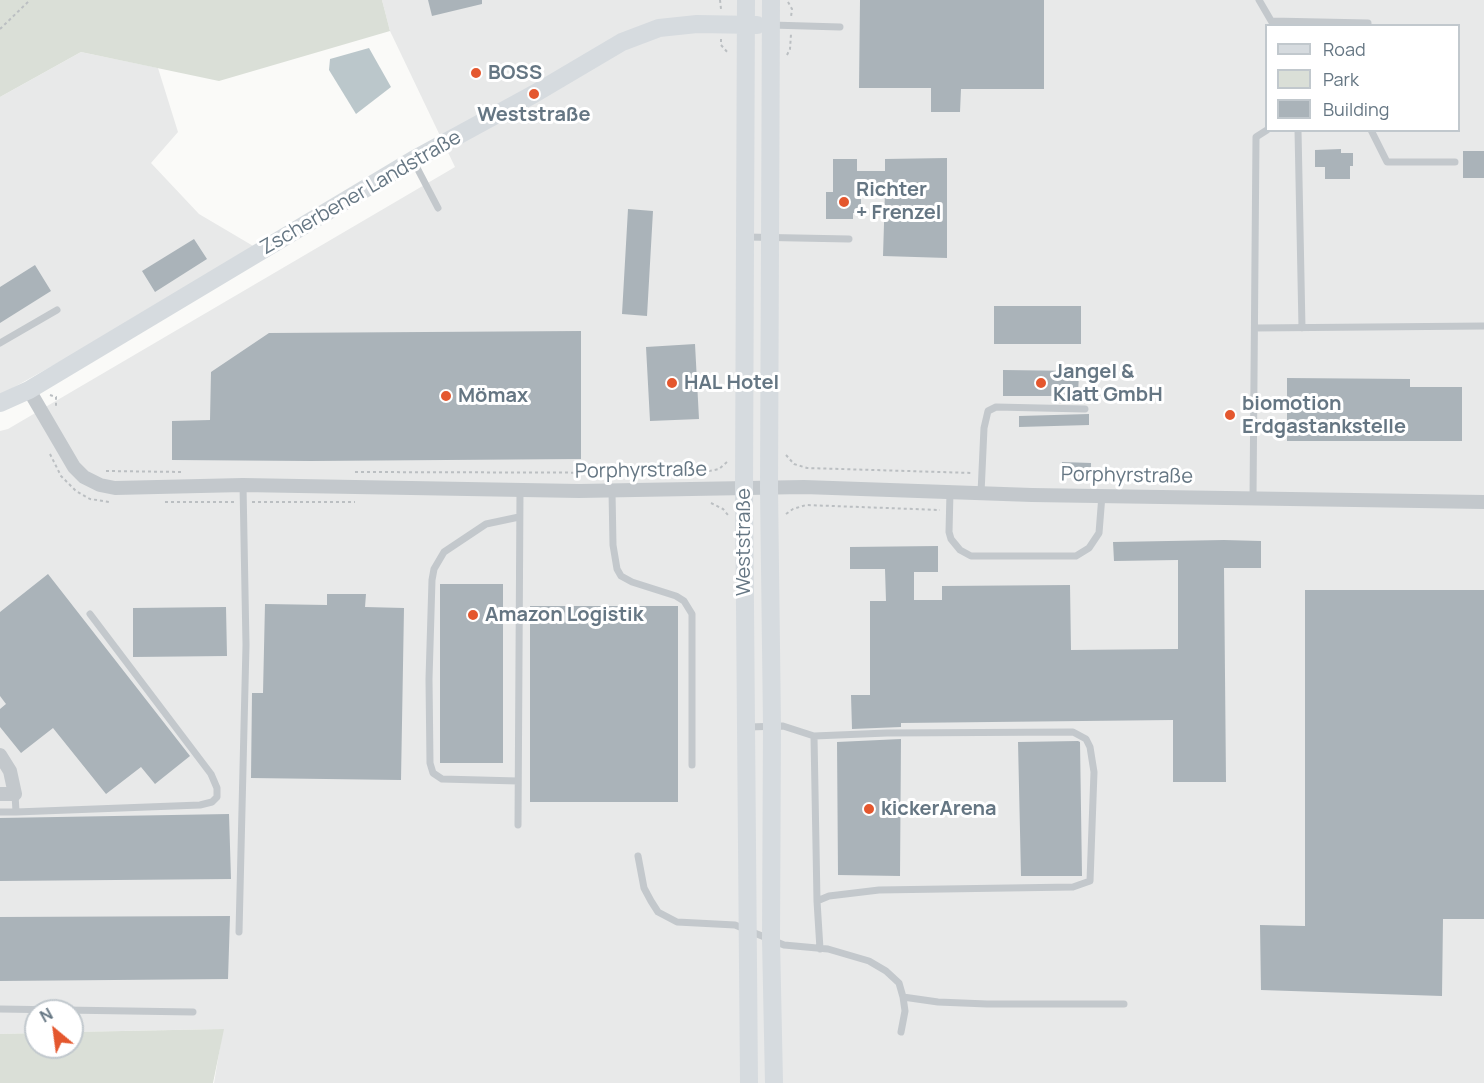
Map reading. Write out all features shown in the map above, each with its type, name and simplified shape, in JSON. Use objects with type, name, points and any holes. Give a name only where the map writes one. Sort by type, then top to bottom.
[{"type":"main road","name":"Weststraße","points":[[746,0],[744,488],[749,1083]]},
{"type":"main road","points":[[771,0],[769,488],[774,1083]]},
{"type":"main road","name":"Zscherbener Landstraße","points":[[0,403],[29,390],[413,160],[534,94],[622,42],[659,28],[697,24],[771,25]]},
{"type":"street","name":"Porphyrstraße","points":[[29,390],[74,467],[84,477],[100,485],[115,488],[243,485],[612,491],[804,487],[981,493],[1484,502]]},
{"type":"street","points":[[0,755],[10,771],[15,794],[0,794]]},
{"type":"lane","points":[[1259,0],[1273,23],[1368,24]]},
{"type":"lane","points":[[771,25],[840,27]]},
{"type":"lane","points":[[1253,498],[1256,136],[1265,131]]},
{"type":"lane","points":[[1298,132],[1302,328]]},
{"type":"lane","points":[[1372,132],[1387,162],[1455,162]]},
{"type":"lane","points":[[413,160],[438,208]]},
{"type":"lane","points":[[746,237],[849,239]]},
{"type":"lane","points":[[0,344],[57,310]]},
{"type":"lane","points":[[1255,328],[1484,326]]},
{"type":"lane","points":[[981,493],[984,428],[988,411],[993,408],[1085,409]]},
{"type":"lane","points":[[239,932],[246,645],[243,485]]},
{"type":"lane","points":[[518,825],[519,491]]},
{"type":"lane","points":[[612,491],[613,545],[617,569],[621,576],[676,596],[684,601],[692,614],[692,765]]},
{"type":"lane","points":[[950,492],[951,539],[960,550],[971,556],[1076,556],[1089,548],[1100,533],[1102,495]]},
{"type":"lane","points":[[518,781],[442,779],[433,774],[430,763],[429,679],[434,569],[444,552],[486,524],[519,518]]},
{"type":"lane","points":[[0,812],[200,805],[212,802],[217,797],[217,788],[211,774],[90,614]]},
{"type":"lane","points":[[746,727],[783,726],[814,736],[887,733],[1073,732],[1086,739],[1090,747],[1094,772],[1090,881],[1073,887],[879,890],[836,894],[817,901]]},
{"type":"lane","points":[[814,736],[820,949]]},
{"type":"lane","points":[[15,794],[16,812]]},
{"type":"lane","points":[[638,856],[644,888],[658,912],[677,922],[735,925],[784,945],[828,950],[868,961],[886,971],[899,983],[903,997],[905,1011],[901,1032]]},
{"type":"lane","points":[[903,997],[938,1002],[987,1004],[1124,1004]]},
{"type":"lane","points":[[0,1009],[193,1012]]},
{"type":"path","points":[[0,29],[30,0]]},
{"type":"path","points":[[29,390],[56,397],[57,412]]},
{"type":"path","points":[[794,464],[807,468],[982,474]]},
{"type":"path","points":[[356,472],[699,473],[713,471],[725,465]]},
{"type":"path","points":[[100,470],[190,472]]},
{"type":"path","points":[[793,509],[806,505],[950,510]]},
{"type":"shaded area","points":[[382,0],[1484,0],[1484,1083],[214,1083],[223,1029],[84,1032],[84,999],[24,999],[24,1033],[0,1034],[0,431],[8,429],[455,167],[390,31]]},
{"type":"shaded area","points":[[369,48],[391,87],[356,114],[329,70],[330,59]]},
{"type":"shaded area","points":[[81,52],[158,68],[178,132],[151,163],[199,214],[260,250],[0,395],[0,97]]},
{"type":"green space","points":[[0,0],[382,0],[390,31],[219,81],[81,52],[0,97]]},
{"type":"green space","points":[[224,1029],[213,1083],[0,1083],[0,1034],[24,1033],[24,1059],[84,1059],[84,1032]]},
{"type":"building","points":[[428,0],[482,0],[482,4],[432,16]]},
{"type":"building","points":[[860,0],[1044,0],[1044,89],[961,89],[960,112],[931,112],[931,88],[859,88]]},
{"type":"building","points":[[1341,149],[1341,153],[1353,153],[1350,179],[1325,179],[1325,167],[1315,167],[1315,150]]},
{"type":"building","points":[[1463,151],[1484,151],[1484,178],[1463,178]]},
{"type":"building","points":[[947,158],[947,258],[883,256],[885,192],[861,192],[861,213],[853,213],[853,219],[826,219],[826,192],[833,192],[833,159],[857,159],[857,171],[885,171],[885,159]]},
{"type":"building","points":[[628,209],[653,211],[647,316],[622,314]]},
{"type":"building","points":[[194,239],[207,259],[155,292],[142,271]]},
{"type":"building","points":[[35,265],[51,291],[0,323],[0,287]]},
{"type":"building","points":[[994,306],[1081,306],[1081,344],[994,344]]},
{"type":"building","name":"Mömax","points":[[581,331],[581,459],[172,460],[172,421],[210,420],[211,372],[269,333]]},
{"type":"building","name":"HAL Hotel","points":[[695,344],[699,419],[650,421],[646,347]]},
{"type":"building","name":"Jangel & Klatt GmbH","points":[[1003,370],[1079,371],[1078,396],[1003,396]]},
{"type":"building","points":[[1287,378],[1410,379],[1410,387],[1462,387],[1462,441],[1287,441]]},
{"type":"building","points":[[1089,414],[1089,425],[1019,427],[1019,416]]},
{"type":"building","points":[[1062,462],[1091,463],[1091,477],[1061,476]]},
{"type":"building","points":[[1261,541],[1261,568],[1224,568],[1226,782],[1173,782],[1173,720],[901,723],[901,727],[852,729],[851,695],[870,695],[870,601],[886,601],[885,569],[850,569],[850,547],[938,546],[938,572],[914,572],[914,600],[942,600],[942,586],[1070,585],[1071,650],[1178,649],[1178,560],[1114,561],[1113,542]]},
{"type":"building","points":[[48,574],[190,756],[155,784],[141,767],[106,794],[53,728],[21,753],[0,727],[0,709],[6,704],[0,696],[0,612]]},
{"type":"building","points":[[440,584],[503,584],[503,763],[440,763]]},
{"type":"building","points":[[1305,590],[1484,590],[1484,919],[1443,919],[1442,996],[1261,990],[1260,925],[1305,926]]},
{"type":"building","points":[[327,594],[366,594],[365,607],[404,608],[401,780],[251,778],[252,693],[263,693],[265,604],[327,605]]},
{"type":"building","points":[[530,606],[678,606],[678,802],[530,802]]},
{"type":"building","points":[[226,607],[227,656],[133,657],[133,608]]},
{"type":"building","name":"kickerArena","points":[[901,739],[900,876],[838,875],[837,742]]},
{"type":"building","name":"kickerArena","points":[[1018,742],[1080,742],[1082,876],[1021,876]]},
{"type":"building","points":[[229,814],[231,879],[0,881],[0,818]]},
{"type":"building","points":[[230,916],[228,979],[0,981],[0,917]]},
{"type":"place","name":"BOSS","points":[[476,73]]},
{"type":"place","name":"Weststraße","points":[[534,94]]},
{"type":"place","name":"Richter + Frenzel","points":[[844,202]]},
{"type":"place","name":"HAL Hotel","points":[[672,383]]},
{"type":"place","name":"Jangel & Klatt GmbH","points":[[1041,383]]},
{"type":"place","name":"Mömax","points":[[446,396]]},
{"type":"place","name":"biomotion Erdgastankstelle","points":[[1230,415]]},
{"type":"place","name":"Amazon Logistik","points":[[473,615]]},
{"type":"place","name":"kickerArena","points":[[869,809]]}]
